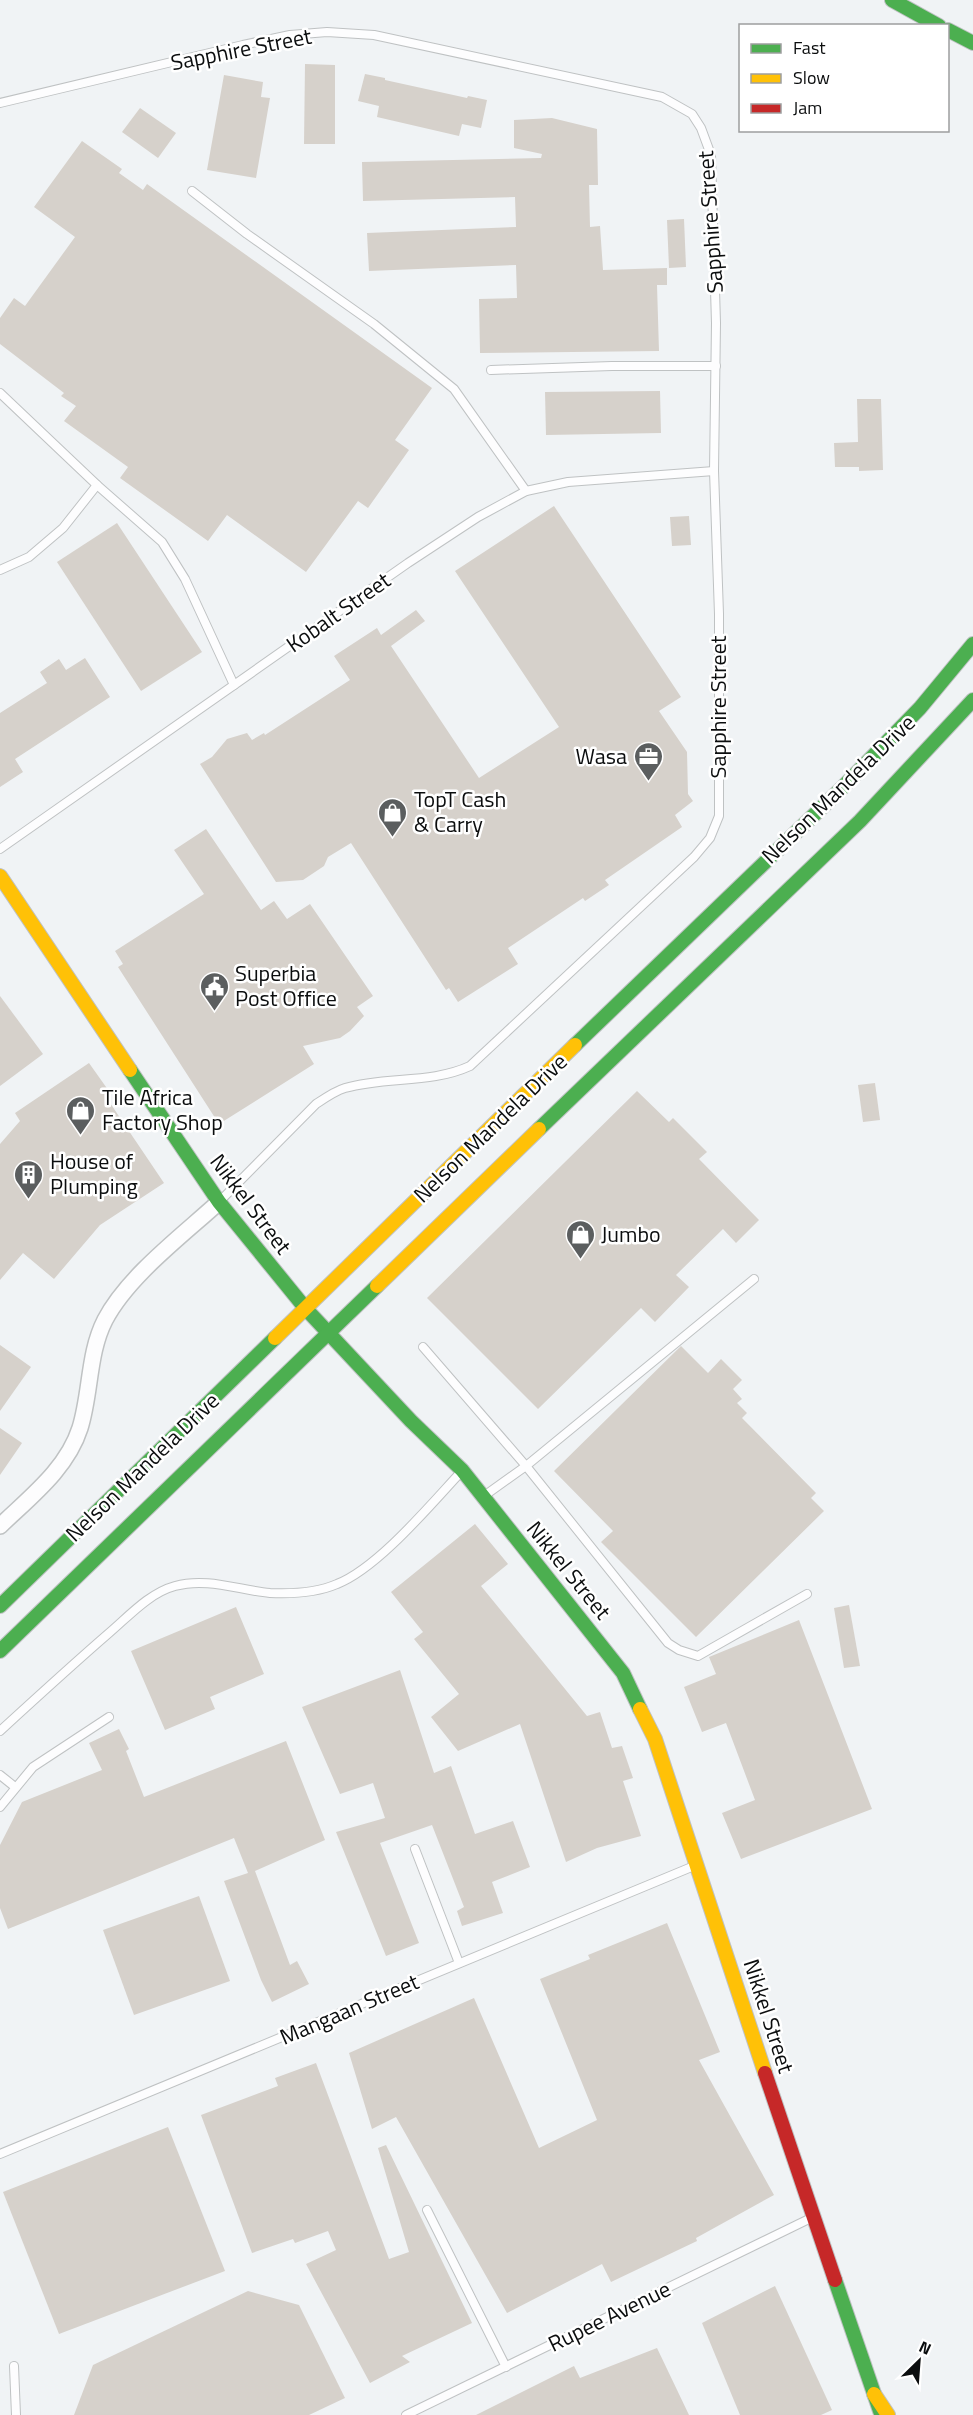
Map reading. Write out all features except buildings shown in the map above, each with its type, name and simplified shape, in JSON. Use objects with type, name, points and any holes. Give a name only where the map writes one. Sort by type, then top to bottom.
[{"type":"main road","points":[[892,0],[935,24]]},
{"type":"main road","points":[[949,31],[973,43]]},
{"type":"main road","name":"Nelson Mandela Drive","points":[[0,1606],[899,730],[973,644]]},
{"type":"main road","name":"Nelson Mandela Drive","points":[[0,1651],[580,1089],[748,931],[860,821],[973,700]]},
{"type":"main road","name":"Nikkel Street","points":[[0,876],[219,1202],[306,1310],[462,1470],[623,1673],[656,1739],[813,2217],[882,2415]]},
{"type":"main road","points":[[874,2394],[888,2415]]},
{"type":"street","points":[[0,1526],[63,1464],[80,1428],[95,1349],[112,1308],[158,1257],[219,1202]]},
{"type":"lane","name":"Sapphire Street","points":[[0,103],[290,35],[327,32],[374,35],[663,97],[692,114],[711,155],[716,366],[714,471],[719,614],[719,816],[710,838],[694,857],[470,1066],[445,1075],[345,1088],[328,1096],[316,1104],[219,1202]]},
{"type":"lane","points":[[192,190],[247,234],[374,324],[454,389],[526,491]]},
{"type":"lane","points":[[491,370],[612,366],[716,366]]},
{"type":"lane","points":[[0,393],[97,485],[162,542],[185,579],[234,685]]},
{"type":"lane","name":"Kobalt Street","points":[[0,849],[408,563],[478,517],[526,491],[568,482],[714,471]]},
{"type":"lane","points":[[0,570],[28,557],[63,528],[97,485]]},
{"type":"lane","points":[[483,1497],[526,1466],[754,1279]]},
{"type":"lane","points":[[423,1347],[526,1466],[668,1643],[679,1650],[698,1656],[807,1594]]},
{"type":"lane","points":[[0,1731],[67,1669],[161,1592],[191,1583],[210,1583],[267,1592],[293,1593],[338,1584],[361,1569],[401,1536],[462,1470]]},
{"type":"lane","points":[[0,1807],[33,1767],[109,1717]]},
{"type":"lane","points":[[0,1775],[15,1787]]},
{"type":"lane","points":[[415,1849],[459,1963]]},
{"type":"lane","name":"Mangaan Street","points":[[0,2154],[697,1864]]},
{"type":"lane","points":[[427,2210],[506,2367]]},
{"type":"lane","name":"Rupee Avenue","points":[[406,2415],[813,2217]]},
{"type":"lane","points":[[14,2366],[16,2415]]},
{"type":"traffic: fast","points":[[892,0],[935,24]]},
{"type":"traffic: fast","points":[[949,31],[973,43]]},
{"type":"traffic: fast","points":[[575,1045],[841,789],[920,708],[973,644]]},
{"type":"traffic: fast","points":[[539,1129],[860,821],[973,700]]},
{"type":"traffic: fast","points":[[130,1070],[219,1202],[306,1309],[411,1421],[462,1470],[623,1673],[640,1709]]},
{"type":"traffic: fast","points":[[0,1651],[377,1286]]},
{"type":"traffic: fast","points":[[0,1606],[275,1338]]},
{"type":"traffic: fast","points":[[835,2280],[880,2411]]},
{"type":"traffic: slow","points":[[0,876],[130,1070]]},
{"type":"traffic: slow","points":[[275,1338],[575,1045]]},
{"type":"traffic: slow","points":[[377,1286],[539,1129]]},
{"type":"traffic: slow","points":[[640,1709],[655,1739],[765,2073]]},
{"type":"traffic: slow","points":[[874,2394],[888,2415]]},
{"type":"traffic: jam","points":[[765,2073],[835,2280]]},
{"type":"place","name":"Wasa","points":[[648,782]]},
{"type":"place","name":"TopT Cash & Carry","points":[[393,838]]},
{"type":"place","name":"Superbia Post Office","points":[[214,1012]]},
{"type":"place","name":"Tile Africa Factory Shop","points":[[81,1136]]},
{"type":"place","name":"House of Plumping","points":[[29,1200]]},
{"type":"place","name":"Jumbo","points":[[580,1260]]}]
